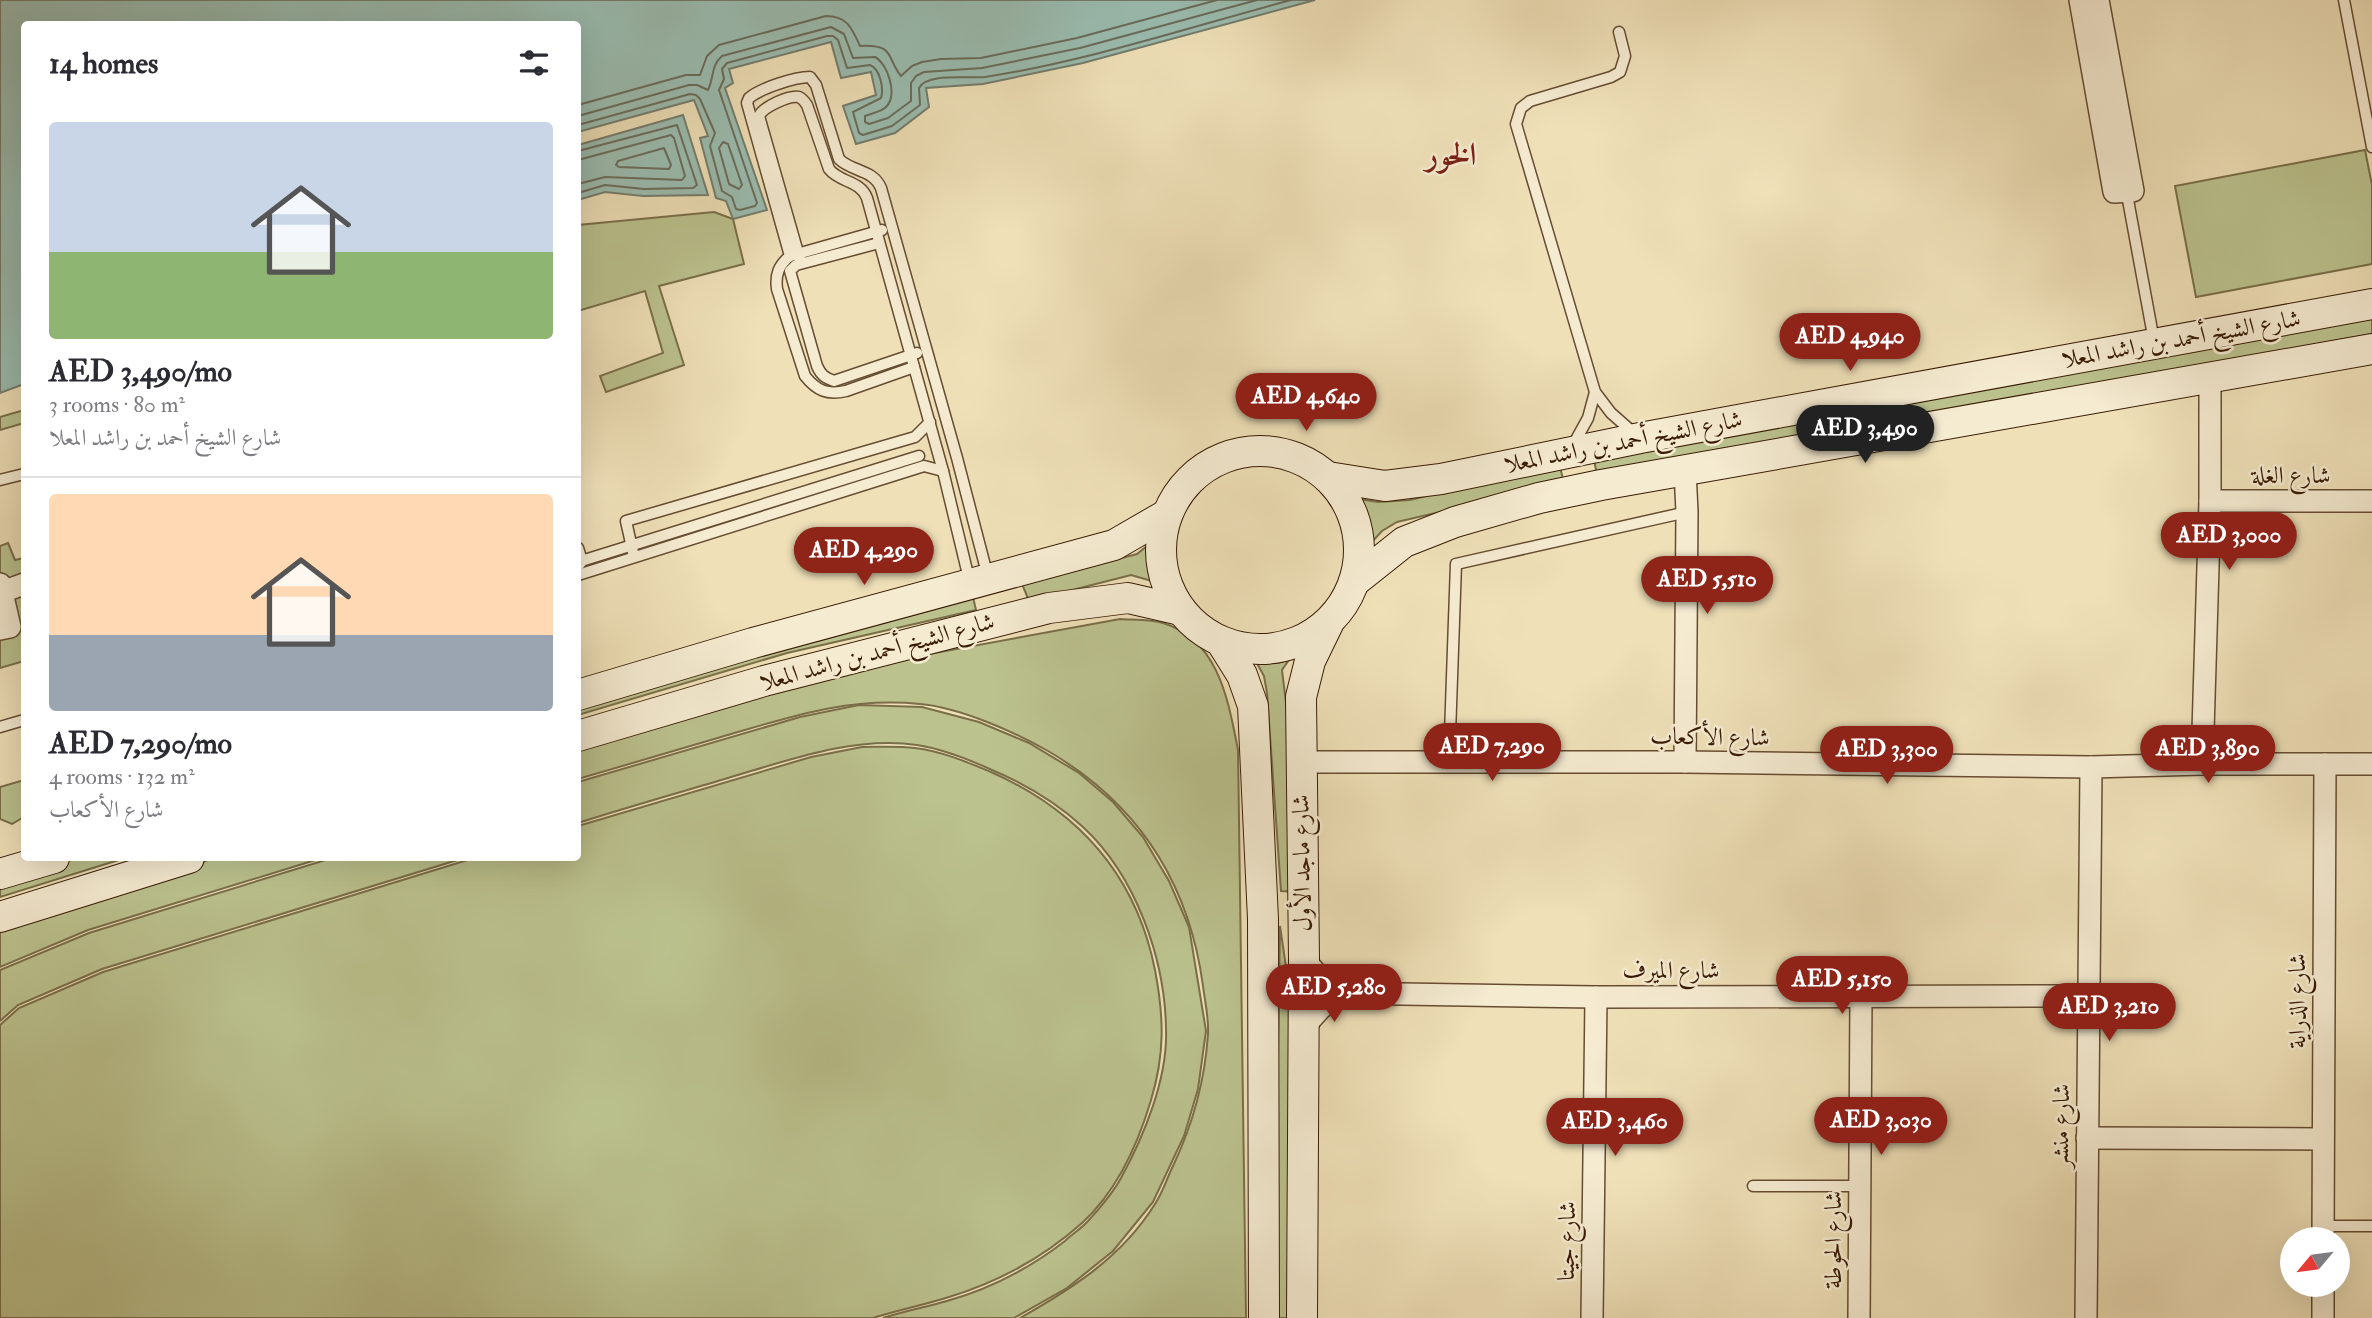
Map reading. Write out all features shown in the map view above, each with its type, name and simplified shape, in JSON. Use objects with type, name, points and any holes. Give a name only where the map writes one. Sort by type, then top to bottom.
[{"type":"main road","name":"شارع الشيخ أحمد بن راشد المعلا","points":[[1328,477],[1385,486],[1441,479],[1640,438],[2372,304]]},
{"type":"main road","name":"شارع الشيخ أحمد بن راشد المعلا","points":[[1355,581],[1404,542],[1455,522],[1539,498],[2372,349]]},
{"type":"main road","points":[[1270,450],[1301,458],[1328,477],[1351,507],[1360,544],[1355,581],[1349,597],[1328,624],[1296,643],[1259,650],[1222,643],[1206,634],[1180,610],[1165,580],[1160,547],[1166,514],[1182,486],[1207,464],[1237,452],[1270,450]]},
{"type":"main road","name":"شارع الشيخ أحمد بن راشد المعلا","points":[[581,694],[753,643],[1114,545],[1166,514]]},
{"type":"main road","name":"شارع الشيخ أحمد بن راشد المعلا","points":[[581,735],[764,681],[1048,608],[1128,597],[1180,610]]},
{"type":"main road","name":"شارع ماجد الأول","points":[[1304,1316],[1301,697],[1310,661],[1328,624]]},
{"type":"main road","name":"شارع ماجد الأول","points":[[1222,643],[1242,675],[1253,706],[1263,919],[1264,1318]]},
{"type":"main road","points":[[0,874],[44,861]]},
{"type":"main road","points":[[0,917],[179,861]]},
{"type":"street","points":[[2080,0],[2114,192],[2133,191],[2098,0]]},
{"type":"street","points":[[2202,764],[2210,501],[2210,379]]},
{"type":"street","points":[[1685,471],[1685,762]]},
{"type":"street","name":"شارع الغلة","points":[[2210,501],[2372,501]]},
{"type":"street","points":[[0,629],[10,627],[1,588],[21,585]]},
{"type":"street","name":"شارع الأكعاب","points":[[1300,762],[1685,762],[2091,767],[2372,764]]},
{"type":"street","name":"شارع الذراية","points":[[2323,1227],[2325,764]]},
{"type":"street","name":"شارع منشر","points":[[2086,1318],[2091,767]]},
{"type":"street","points":[[1303,1028],[1339,993],[1325,984],[1304,959]]},
{"type":"street","name":"شارع الميرف","points":[[1339,993],[1596,997],[2088,996]]},
{"type":"street","name":"شارع الحوطة","points":[[1859,1318],[1861,995]]},
{"type":"street","name":"شارع جيتا","points":[[1592,1318],[1596,997]]},
{"type":"street","points":[[2087,1138],[2323,1139]]},
{"type":"street","points":[[2323,1297],[2323,1318]]},
{"type":"lane","points":[[2091,0],[2154,344]]},
{"type":"lane","points":[[2344,0],[2372,147]]},
{"type":"lane","points":[[1619,32],[1625,56],[1620,72],[1530,101],[1521,108],[1517,118],[1595,392],[1611,413],[1640,438]]},
{"type":"lane","points":[[796,257],[747,103],[748,97],[756,92],[810,77],[816,85],[839,159],[848,167],[870,174],[878,181],[957,458],[980,582]]},
{"type":"lane","points":[[796,257],[759,116],[764,108],[795,97],[802,99],[807,105],[829,169],[834,175],[864,190],[943,471],[980,582]]},
{"type":"lane","points":[[892,227],[877,237],[784,261],[777,274],[778,289],[805,376],[822,392],[834,393],[912,362],[926,350]]},
{"type":"lane","points":[[1567,452],[1583,430],[1595,392]]},
{"type":"lane","points":[[633,552],[626,521],[915,437],[930,422]]},
{"type":"lane","points":[[915,437],[919,456]]},
{"type":"lane","points":[[633,552],[919,456],[957,458]]},
{"type":"lane","points":[[581,568],[924,466],[943,471]]},
{"type":"lane","points":[[0,480],[21,475]]},
{"type":"lane","points":[[1449,762],[1456,564],[1686,512]]},
{"type":"lane","points":[[0,727],[21,721]]},
{"type":"lane","points":[[1754,1186],[1860,1186]]},
{"type":"lane","points":[[2350,1229],[2372,1226]]},
{"type":"green space","points":[[2365,150],[2372,185],[2372,264],[2196,297],[2175,186]]},
{"type":"green space","points":[[714,212],[733,219],[744,264],[659,286],[684,365],[606,392],[600,376],[663,353],[645,291],[581,310],[581,225]]},
{"type":"green space","points":[[2372,314],[2372,334],[1597,475],[1594,460]]},
{"type":"green space","points":[[21,411],[21,424],[0,430],[0,417]]},
{"type":"green space","points":[[1559,463],[1564,483],[1397,522],[1382,531],[1370,544],[1368,520],[1359,499],[1378,502],[1410,500]]},
{"type":"green space","points":[[1153,541],[1154,569],[1159,583],[1131,575],[1029,601],[1022,584],[1137,554]]},
{"type":"green space","points":[[8,543],[15,560],[21,559],[21,662],[0,668],[0,546]]},
{"type":"green space","points":[[972,593],[976,610],[787,653],[581,714],[581,697]]},
{"type":"green space","points":[[1120,619],[1148,620],[1182,631],[1209,657],[1225,692],[1238,750],[1246,1318],[1020,1318],[1095,1270],[1142,1223],[1160,1195],[1186,1134],[1201,1085],[1208,1028],[1196,948],[1186,913],[1172,880],[1133,821],[1109,795],[1048,751],[986,722],[951,710],[920,704],[868,703],[819,710],[581,778],[581,742],[765,684]]},
{"type":"green space","points":[[1291,657],[1282,670],[1297,794],[1296,892],[1281,891],[1267,693],[1264,676],[1254,658]]},
{"type":"green space","points":[[859,705],[922,707],[979,722],[1029,743],[1079,773],[1113,802],[1143,837],[1169,881],[1189,927],[1206,1031],[1198,1089],[1184,1136],[1153,1202],[1113,1251],[1067,1288],[1014,1318],[883,1318],[979,1290],[1024,1269],[1052,1251],[1085,1224],[1114,1189],[1138,1144],[1153,1106],[1166,1048],[1160,975],[1144,920],[1118,869],[1102,847],[1062,810],[1016,781],[974,762],[917,745],[869,744],[821,751],[581,822],[581,781],[800,717]]},
{"type":"green space","points":[[862,747],[909,747],[944,754],[991,772],[1023,788],[1077,827],[1099,850],[1134,904],[1146,936],[1158,987],[1162,1035],[1156,1083],[1146,1117],[1115,1182],[1094,1211],[1052,1247],[1003,1276],[967,1291],[873,1318],[0,1318],[0,1025],[19,1008],[103,972],[464,861],[581,861],[581,825],[811,757]]},
{"type":"green space","points":[[21,781],[21,819],[12,824],[0,819],[0,787]]},
{"type":"green space","points":[[56,861],[115,861],[0,897],[0,878]]},
{"type":"green space","points":[[205,861],[312,861],[88,930],[0,967],[0,922]]},
{"type":"green space","points":[[322,861],[454,861],[102,969],[18,1005],[0,1021],[0,970],[89,933]]},
{"type":"green space","points":[[1280,926],[1293,1015],[1289,1318],[1274,1318]]},
{"type":"water","points":[[0,0],[1315,0],[1083,63],[983,84],[926,88],[929,107],[895,133],[856,144],[843,106],[876,95],[871,72],[841,78],[831,42],[729,69],[733,83],[725,88],[767,210],[733,219],[726,201],[716,198],[700,138],[708,136],[694,100],[581,131],[581,21],[21,21],[21,385],[0,393]]},
{"type":"water","points":[[683,115],[708,195],[643,196],[605,192],[581,199],[581,144]]},
{"type":"district","name":"الخور","points":[[1451,155]]}]
